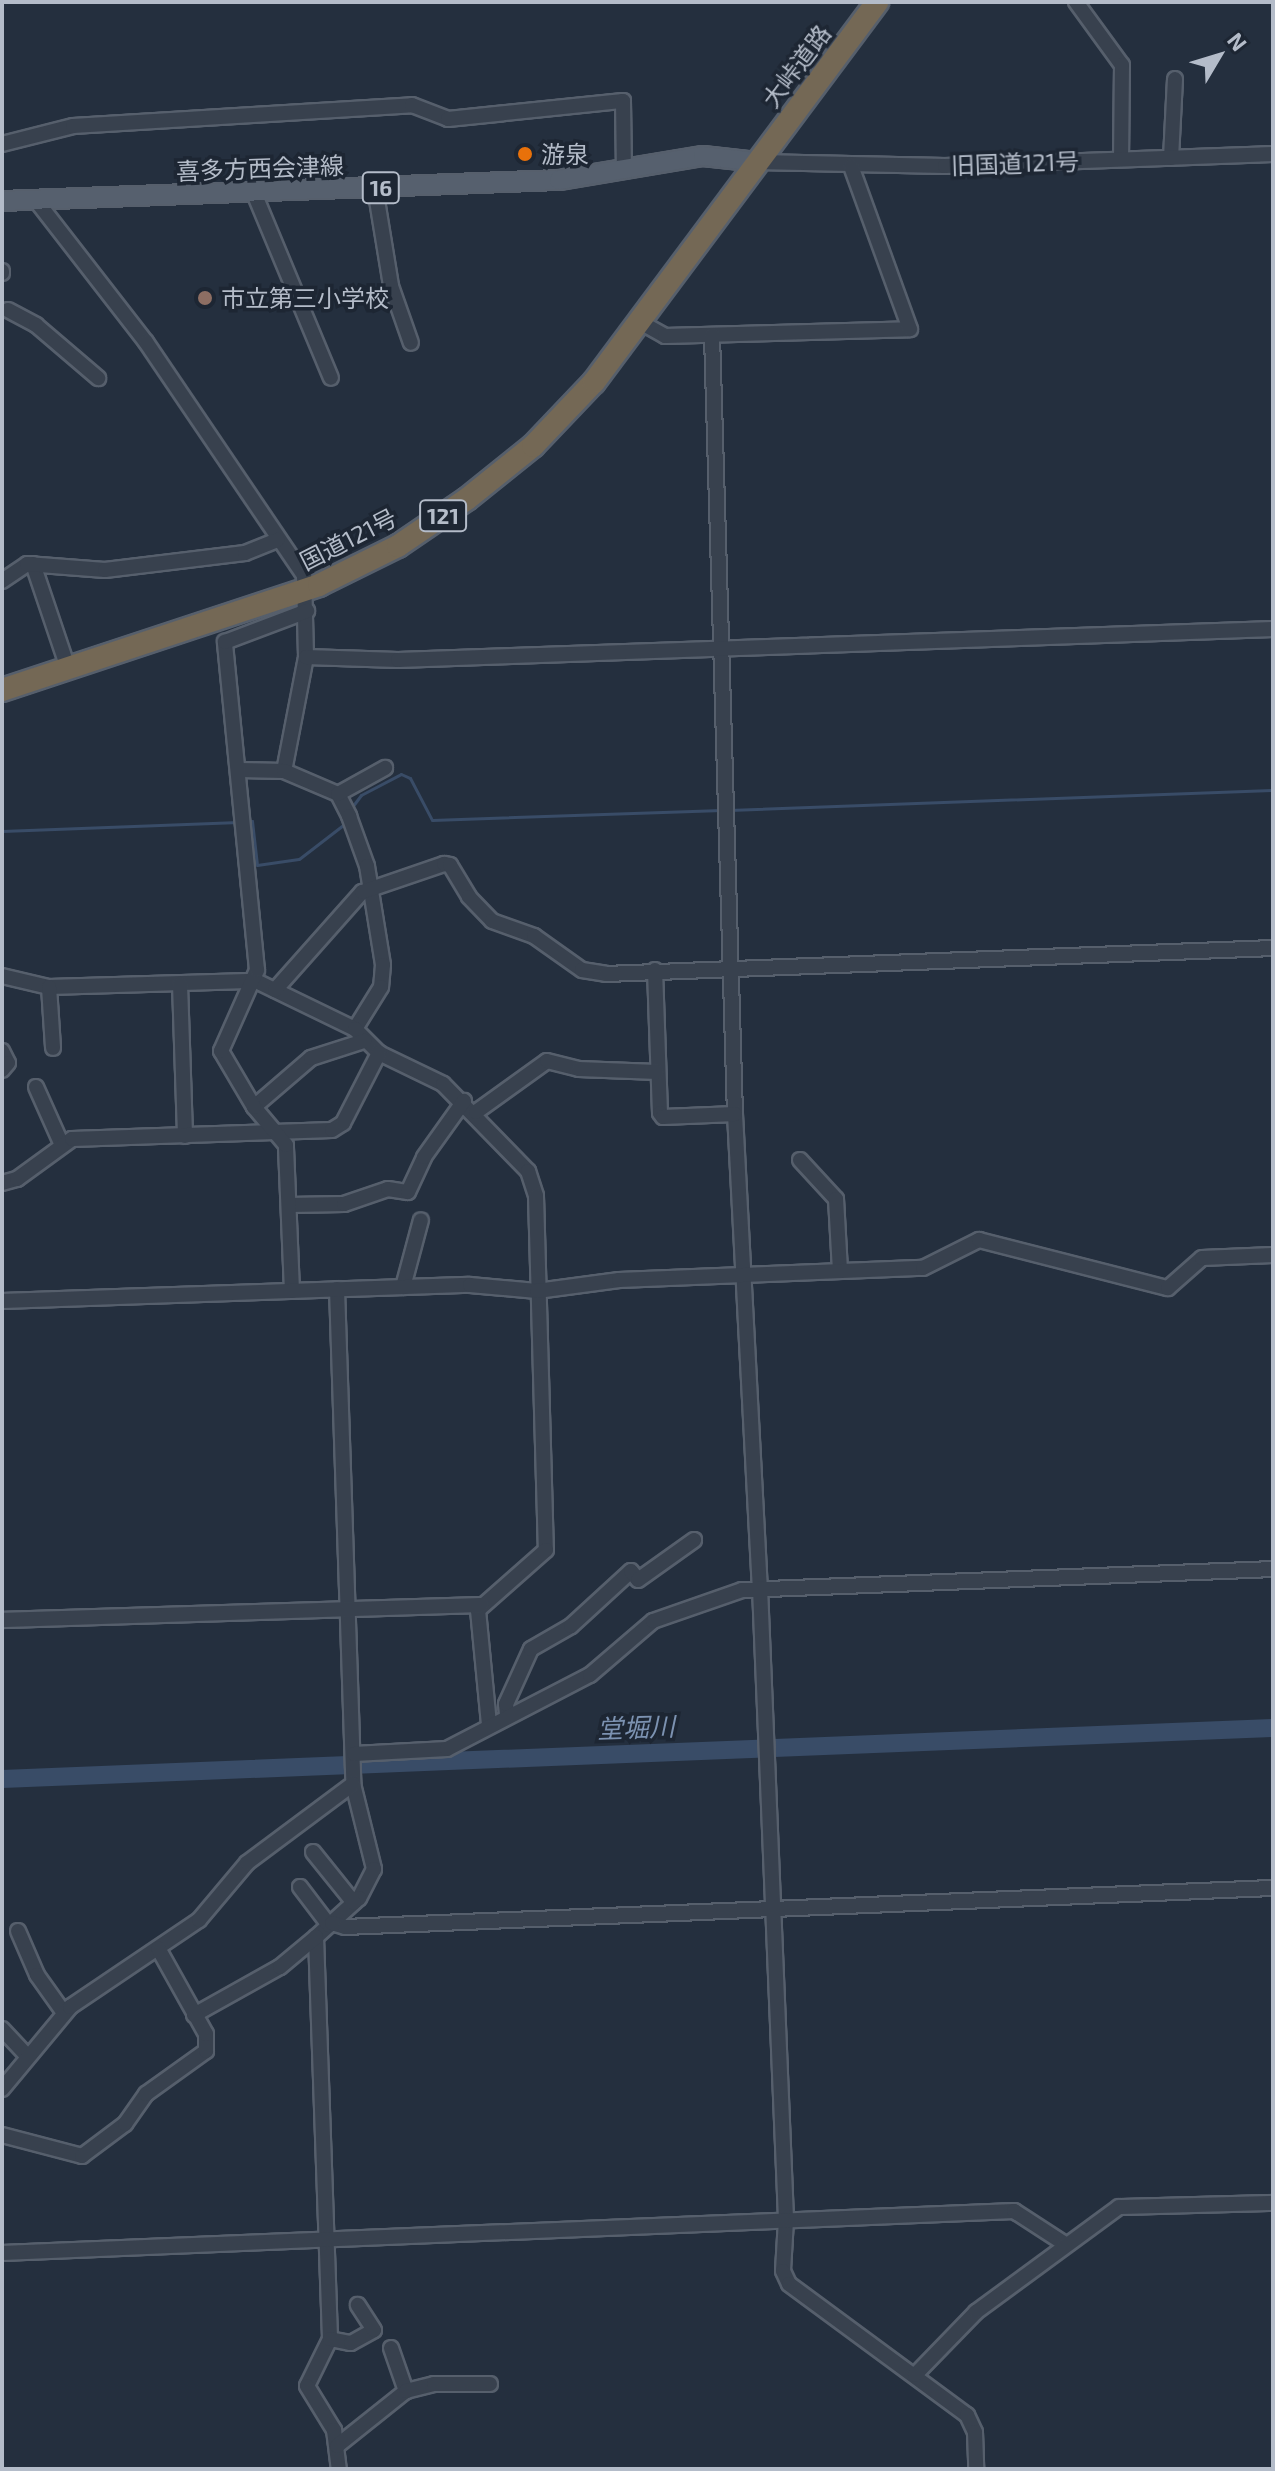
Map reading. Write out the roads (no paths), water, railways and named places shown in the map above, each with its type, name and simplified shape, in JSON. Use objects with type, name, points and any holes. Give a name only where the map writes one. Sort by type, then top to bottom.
[{"type":"highway","name":"大峠道路","points":[[757,162],[877,2]]},
{"type":"highway","name":"国道121号","points":[[2,690],[306,600],[398,546],[478,491],[562,417],[640,322],[757,162]]},
{"type":"main road","name":"喜多方西会津線","points":[[3,199],[254,193],[559,180],[703,156],[757,162]]},
{"type":"street","points":[[1076,2],[1122,65],[1121,159]]},
{"type":"street","points":[[1171,158],[1175,79]]},
{"type":"street","points":[[2,144],[73,126],[412,105],[448,119],[623,101],[624,169]]},
{"type":"street","name":"旧国道121号","points":[[757,162],[851,166],[1273,154]]},
{"type":"street","points":[[640,322],[665,336],[910,329],[851,166]]},
{"type":"street","points":[[375,188],[391,286],[411,343]]},
{"type":"street","points":[[254,193],[294,300],[331,378]]},
{"type":"street","points":[[35,199],[146,342],[277,540],[304,575],[306,657],[284,771]]},
{"type":"street","points":[[8,310],[36,325],[98,378]]},
{"type":"street","points":[[712,335],[735,1114],[760,1588],[786,2220],[783,2271],[789,2284],[915,2375],[973,2423],[976,2469]]},
{"type":"street","points":[[2,581],[33,564],[105,570],[245,553],[277,540]]},
{"type":"street","points":[[33,564],[68,668]]},
{"type":"street","points":[[292,1291],[287,1148],[279,1133],[254,1107],[221,1051],[256,981],[240,770],[225,642],[306,600]]},
{"type":"street","points":[[306,657],[398,660],[1273,629]]},
{"type":"street","points":[[338,794],[385,768]]},
{"type":"street","points":[[240,770],[284,771],[338,794],[372,889],[381,987],[360,1035],[311,1058],[254,1107]]},
{"type":"street","points":[[275,990],[362,892],[450,865],[469,897],[492,921],[534,936],[582,970],[1273,948]]},
{"type":"street","points":[[655,970],[657,1072],[663,1117],[735,1114]]},
{"type":"street","points":[[2,976],[49,987],[256,981],[360,1035],[379,1053],[443,1084],[476,1112],[519,1159],[533,1184],[546,1550],[482,1605],[478,1619],[489,1724]]},
{"type":"street","points":[[180,984],[185,1136]]},
{"type":"street","points":[[49,987],[53,1048]]},
{"type":"street","points":[[2,1051],[8,1063],[2,1070]]},
{"type":"street","points":[[2,1183],[17,1179],[61,1143],[76,1138],[326,1131],[343,1123],[379,1053]]},
{"type":"street","points":[[476,1112],[547,1061],[591,1070],[657,1072]]},
{"type":"street","points":[[36,1087],[61,1143]]},
{"type":"street","points":[[289,1205],[344,1204],[388,1189],[408,1192],[424,1157],[464,1101]]},
{"type":"street","points":[[800,1160],[836,1199],[840,1271]]},
{"type":"street","points":[[403,1287],[421,1220]]},
{"type":"street","points":[[2,1301],[470,1285],[537,1291],[619,1280],[935,1265],[979,1240],[1168,1288],[1202,1258],[1273,1255]]},
{"type":"street","points":[[194,2015],[280,1967],[354,1903],[374,1869],[353,1784],[337,1289]]},
{"type":"street","points":[[507,1714],[506,1704],[531,1649],[571,1626],[631,1571],[638,1580],[694,1540]]},
{"type":"street","points":[[354,1754],[447,1749],[507,1714],[590,1675],[662,1617],[760,1588],[1273,1569]]},
{"type":"street","points":[[2,1620],[482,1605]]},
{"type":"street","points":[[2,2089],[19,2072],[26,2055],[64,2013],[105,1980],[199,1920],[247,1863],[353,1784]]},
{"type":"street","points":[[313,1852],[354,1903]]},
{"type":"street","points":[[300,1887],[330,1924],[345,1927],[1273,1888]]},
{"type":"street","points":[[18,1931],[37,1975],[64,2013]]},
{"type":"street","points":[[316,1937],[330,2339],[307,2386],[331,2423],[339,2469]]},
{"type":"street","points":[[2,2135],[72,2156],[86,2154],[125,2124],[146,2094],[206,2051],[209,2042],[158,1948]]},
{"type":"street","points":[[2,2029],[26,2055]]},
{"type":"street","points":[[915,2375],[976,2312],[1119,2207],[1273,2203]]},
{"type":"street","points":[[2,2253],[1014,2211],[1065,2244]]},
{"type":"street","points":[[330,2339],[351,2343],[374,2330],[358,2305]]},
{"type":"street","points":[[391,2348],[406,2391]]},
{"type":"street","points":[[337,2446],[406,2391],[434,2384],[490,2384]]},
{"type":"waterway","points":[[352,807],[361,795],[401,774],[410,778],[432,820],[722,810]]},
{"type":"waterway","points":[[729,810],[1273,790]]},
{"type":"waterway","points":[[247,822],[252,821],[257,865],[299,859],[347,822]]},
{"type":"waterway","points":[[2,831],[239,822]]},
{"type":"waterway","name":"堂堀川","points":[[2,1779],[1273,1728]]},
{"type":"place","name":"游泉","points":[[525,154]]},
{"type":"place","name":"市立第三小学校","points":[[205,298]]}]
